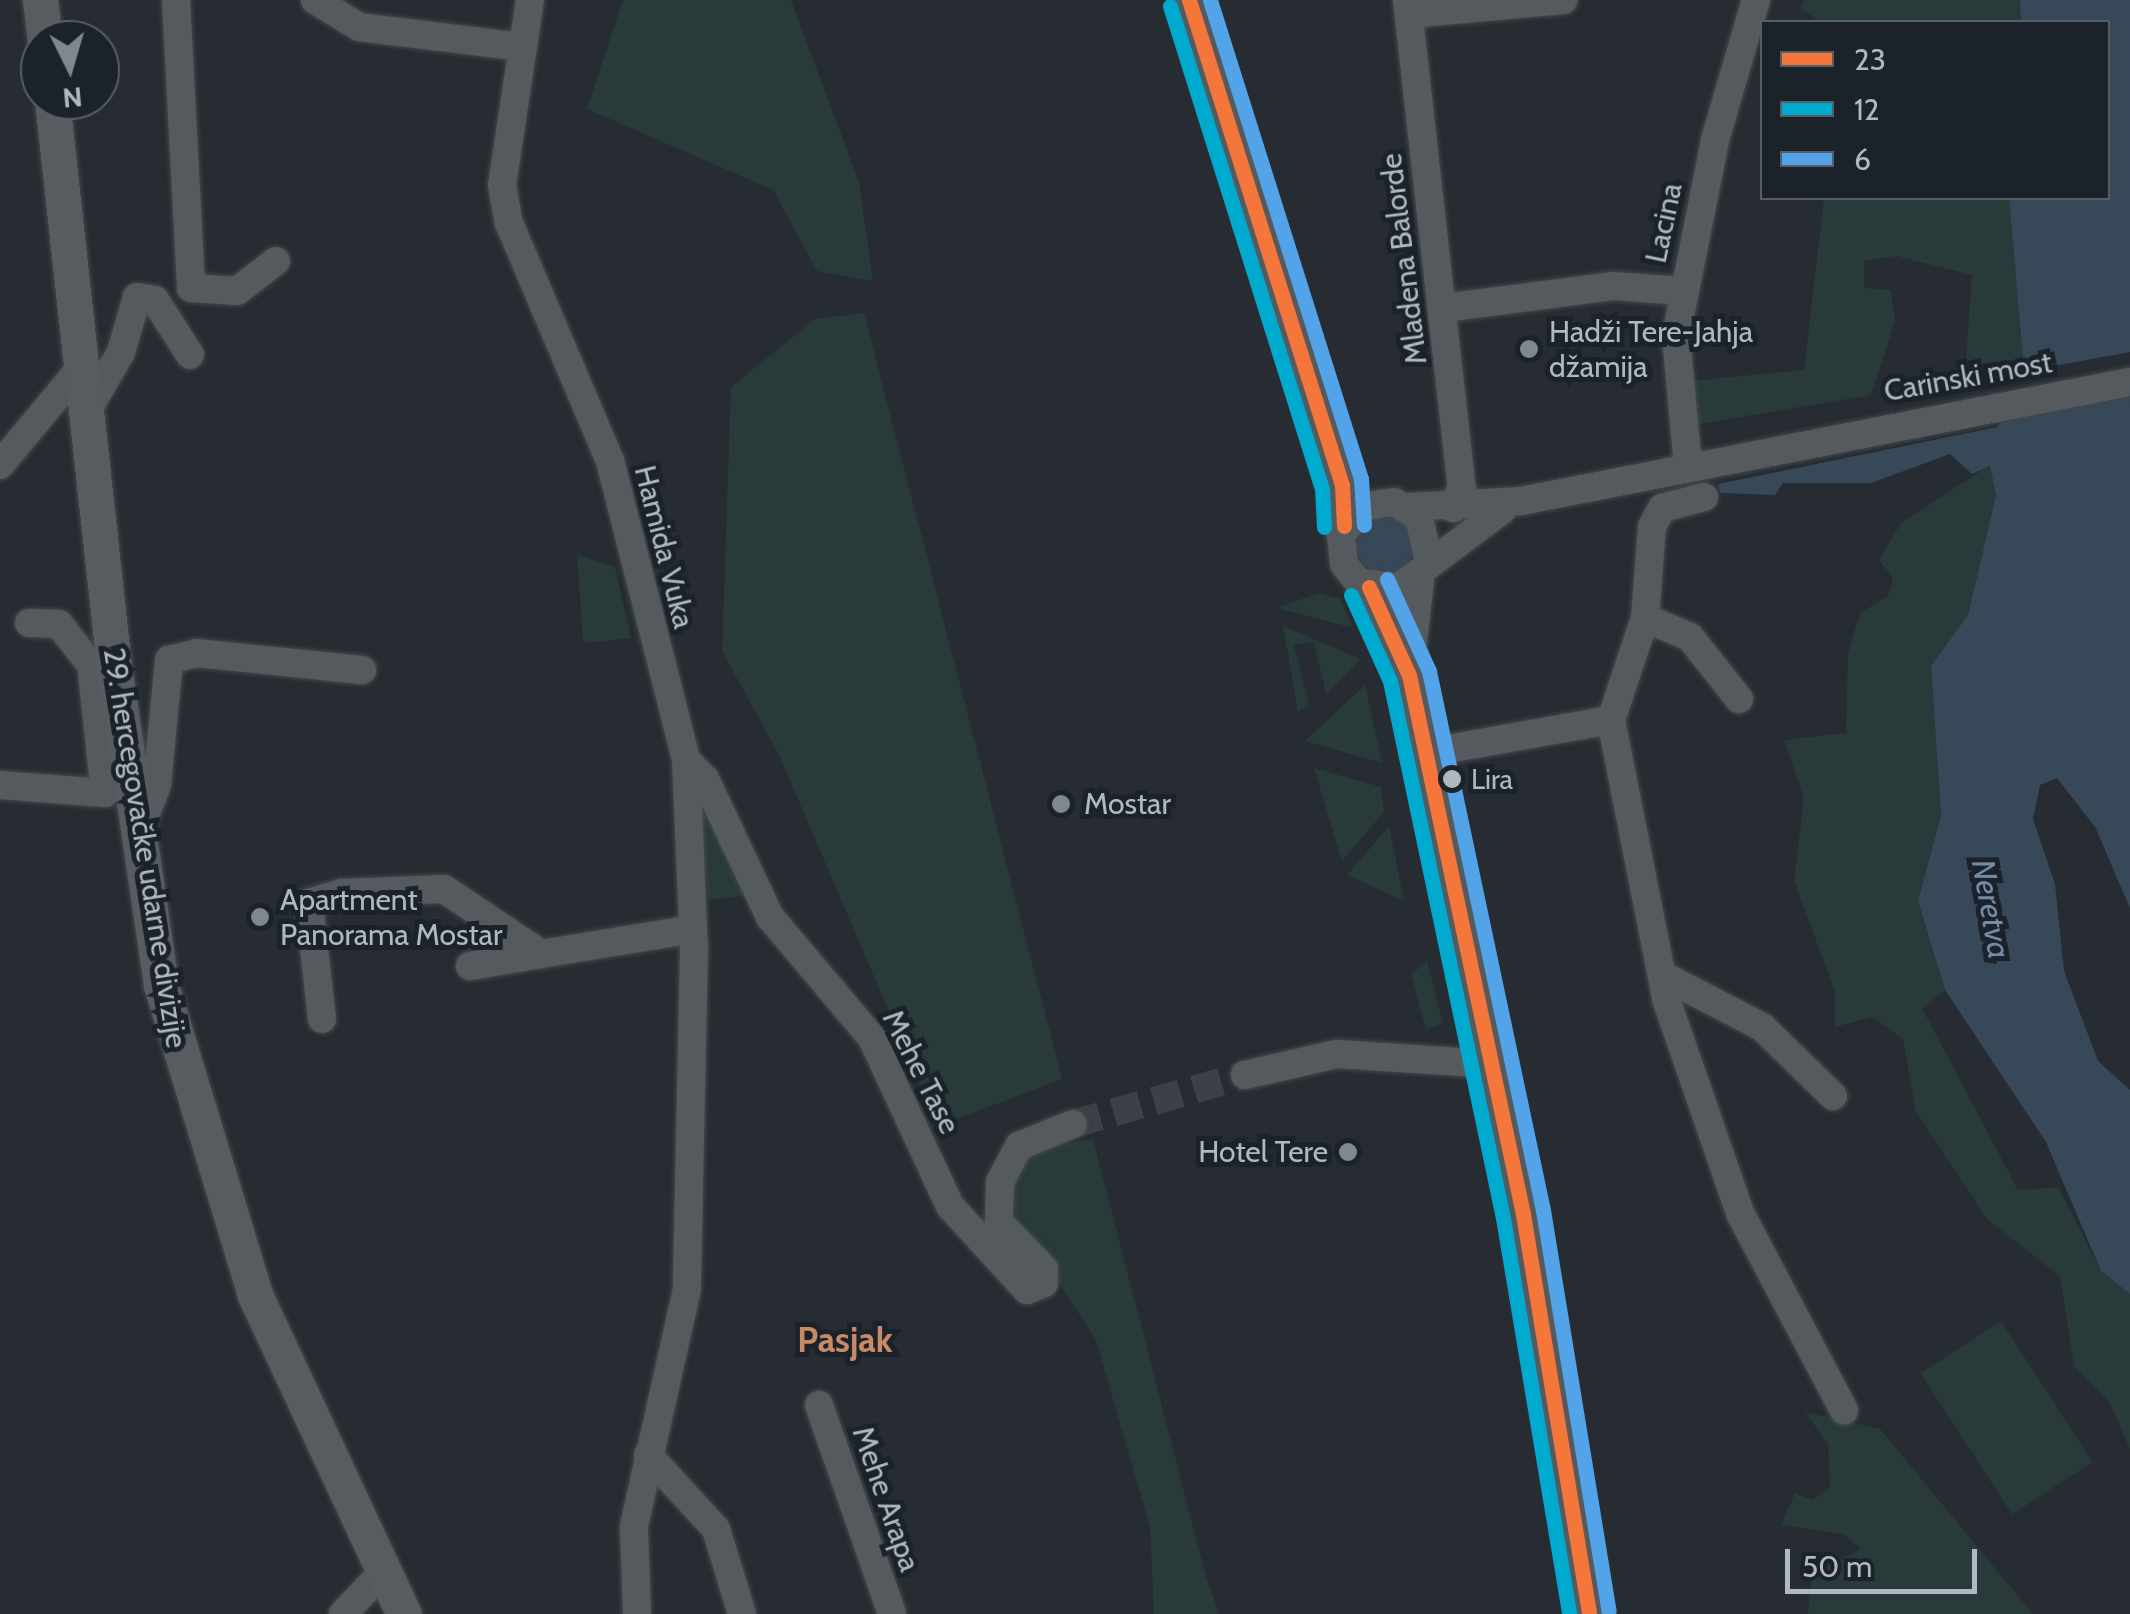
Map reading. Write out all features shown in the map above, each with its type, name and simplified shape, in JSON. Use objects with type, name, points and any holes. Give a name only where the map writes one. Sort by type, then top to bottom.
[{"type":"main road","name":"29. hercegovačke udarne divizije","points":[[54,120],[90,406],[102,666],[138,836],[162,985],[217,1184],[288,1382],[380,1575],[404,1614]]},
{"type":"street","points":[[176,0],[190,288],[236,292],[276,261]]},
{"type":"street","points":[[315,0],[358,27],[523,47]]},
{"type":"street","name":"Hamida Vuka","points":[[530,0],[502,185],[510,223],[610,461],[686,760],[693,938]]},
{"type":"street","points":[[1188,0],[1330,447],[1344,526],[1344,564],[1369,587],[1409,675],[1492,1064],[1589,1614]]},
{"type":"street","points":[[1408,7],[1563,0]]},
{"type":"street","name":"Lacina","points":[[1688,466],[1677,373],[1683,290],[1756,0]]},
{"type":"street","name":"Mladena Balorde","points":[[1408,7],[1462,487],[1452,508]]},
{"type":"street","points":[[1444,308],[1613,286],[1683,290]]},
{"type":"street","points":[[90,406],[121,352],[138,298],[155,300],[190,355]]},
{"type":"street","points":[[0,464],[84,364]]},
{"type":"street","name":"Carinski most","points":[[1522,501],[1817,436],[2130,382]]},
{"type":"street","points":[[1330,447],[1379,502],[1408,508],[1452,508],[1522,501]]},
{"type":"street","points":[[1704,498],[1662,508],[1652,527],[1645,618],[1610,720],[1662,975],[1741,1216],[1844,1410]]},
{"type":"street","points":[[1369,587],[1398,588],[1424,565],[1522,501]]},
{"type":"street","points":[[1344,526],[1379,502]]},
{"type":"street","points":[[1408,508],[1426,529],[1409,675]]},
{"type":"street","points":[[1645,618],[1690,637],[1739,699]]},
{"type":"street","points":[[0,785],[105,793],[102,666],[59,624],[29,623]]},
{"type":"street","points":[[138,836],[158,785],[169,660],[197,653],[362,670]]},
{"type":"street","points":[[1426,753],[1610,720]]},
{"type":"street","name":"Mehe Tase","points":[[686,760],[705,779],[770,917],[872,1038],[950,1206],[1026,1290],[1044,1283],[1040,1258],[1008,1234],[995,1204],[1006,1162],[1019,1146],[1073,1124]]},
{"type":"street","points":[[322,1018],[309,903],[444,889],[541,954]]},
{"type":"street","points":[[470,966],[541,954],[693,938],[686,1289],[681,1343],[648,1455],[634,1527],[636,1614]]},
{"type":"street","points":[[1662,975],[1762,1027],[1832,1096]]},
{"type":"street","points":[[1245,1075],[1337,1054],[1492,1064]]},
{"type":"street","name":"Mehe Arapa","points":[[819,1404],[892,1614]]},
{"type":"street","points":[[648,1455],[716,1530],[742,1614]]},
{"type":"street","points":[[344,1614],[380,1575]]},
{"type":"shaded area","points":[[623,0],[791,0],[859,182],[873,281],[817,271],[773,190],[587,109]]},
{"type":"shaded area","points":[[1805,0],[2020,0],[2021,20],[1818,20],[1800,8]]},
{"type":"shaded area","points":[[1824,200],[2009,200],[2023,358],[1965,371],[1972,275],[1897,256],[1864,261],[1864,288],[1891,290],[1895,321],[1871,395],[1698,424],[1691,381],[1804,370]]},
{"type":"shaded area","points":[[864,313],[1062,1079],[938,1126],[779,755],[722,651],[731,387],[815,319]]},
{"type":"shaded area","points":[[1990,465],[1996,495],[1968,615],[1931,666],[1941,815],[1918,901],[1945,990],[1922,1008],[2018,1190],[2058,1187],[2101,1271],[2130,1294],[2130,1449],[2109,1401],[2074,1366],[2060,1276],[1987,1219],[1916,1112],[1903,1039],[1872,1017],[1835,1027],[1835,992],[1794,880],[1804,798],[1784,740],[1846,733],[1848,653],[1860,613],[1888,596],[1893,578],[1879,560],[1901,523]]},
{"type":"shaded area","points":[[577,554],[615,567],[631,638],[583,643]]},
{"type":"shaded area","points":[[1318,593],[1340,599],[1353,628],[1277,608]]},
{"type":"shaded area","points":[[1283,626],[1361,659],[1326,694],[1314,642],[1294,645],[1309,705],[1298,712]]},
{"type":"shaded area","points":[[1365,685],[1382,763],[1305,741]]},
{"type":"shaded area","points":[[1314,768],[1381,787],[1384,812],[1342,861]]},
{"type":"shaded area","points":[[707,803],[743,896],[709,900],[698,826]]},
{"type":"shaded area","points":[[1389,826],[1404,901],[1347,875]]},
{"type":"shaded area","points":[[1427,960],[1443,1024],[1426,1029],[1411,975]]},
{"type":"shaded area","points":[[1093,1139],[1205,1573],[1219,1614],[1154,1614],[1150,1528],[1096,1340],[1016,1217],[1012,1174],[1039,1147]]},
{"type":"shaded area","points":[[2001,1321],[2092,1462],[2012,1514],[1920,1373]]},
{"type":"shaded area","points":[[1805,1412],[1880,1429],[2033,1614],[1808,1614],[1812,1574],[1861,1549],[1843,1534],[1781,1525],[1795,1493],[1813,1500],[1830,1487],[1828,1444]]},
{"type":"water","name":"Neretva","points":[[2020,0],[2130,0],[2130,908],[2095,827],[2057,778],[2040,785],[2033,819],[2055,884],[2064,971],[2098,1061],[2130,1090],[2130,1294],[2101,1271],[2046,1142],[1945,990],[1918,901],[1941,815],[1931,666],[1968,615],[1996,495],[1990,466],[1972,474],[1950,454],[1871,483],[1783,483],[1775,495],[1720,493],[1718,484],[1998,427],[2023,358],[2009,200],[2110,200],[2110,20],[2021,20]]},
{"type":"water","points":[[1385,516],[1405,525],[1414,545],[1405,565],[1385,574],[1365,565],[1356,545],[1365,525]]},
{"type":"pier","points":[[2130,352],[2130,395],[1995,421],[2011,374]]},
{"type":"tunnel","points":[[1073,1124],[1245,1075]]},
{"type":"transit line","name":"23","points":[[1189,0],[1342,485],[1344,526]]},
{"type":"transit line","name":"6","points":[[1210,0],[1361,479],[1364,525]]},
{"type":"transit line","name":"12","points":[[1170,6],[1322,489],[1324,527]]},
{"type":"transit line","name":"6","points":[[1387,579],[1429,671],[1543,1210],[1609,1611]]},
{"type":"transit line","name":"23","points":[[1369,587],[1409,675],[1523,1214],[1589,1614]]},
{"type":"transit line","name":"12","points":[[1351,595],[1390,681],[1503,1218],[1569,1614]]},
{"type":"place","name":"Hadži Tere-Jahja džamija","points":[[1529,349]]},
{"type":"place","name":"Lira","points":[[1452,779]]},
{"type":"place","name":"Mostar","points":[[1061,804]]},
{"type":"place","name":"Apartment Panorama Mostar","points":[[260,917]]},
{"type":"place","name":"Hotel Tere","points":[[1348,1152]]},
{"type":"district","name":"Pasjak","points":[[845,1340]]}]
